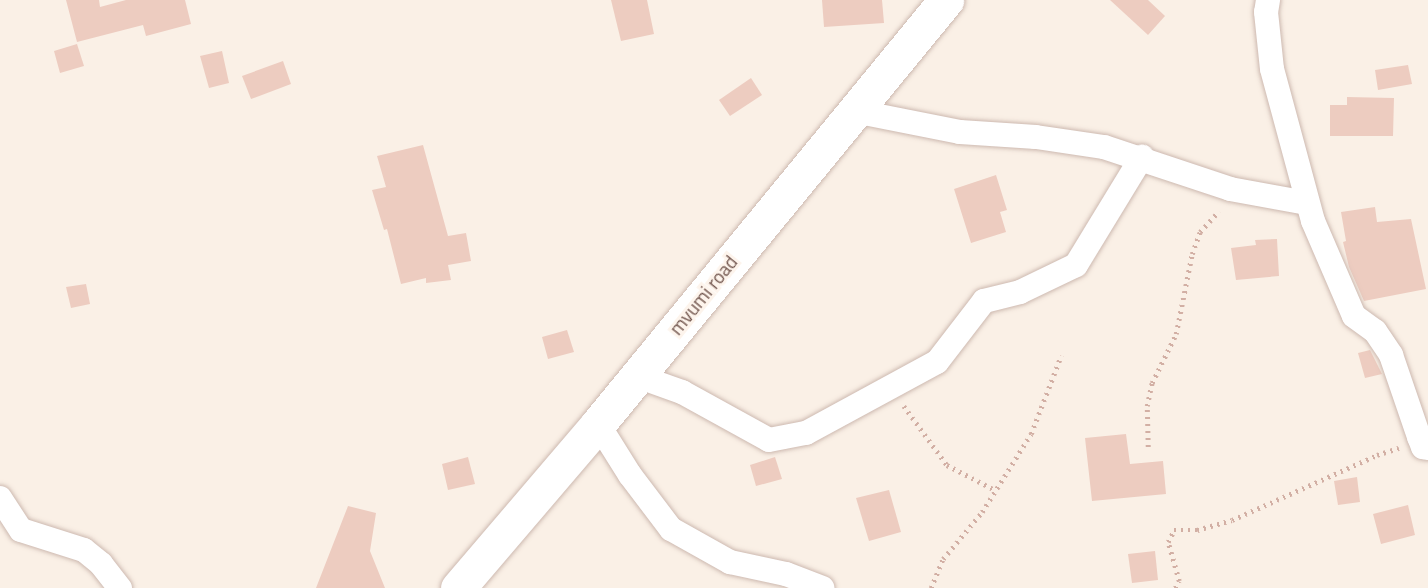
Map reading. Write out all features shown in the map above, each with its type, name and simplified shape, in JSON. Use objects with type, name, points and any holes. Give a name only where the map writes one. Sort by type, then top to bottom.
[{"type":"street","name":"mvumi road","points":[[458,588],[598,424],[946,0]]},
{"type":"street","points":[[1268,0],[1266,12],[1272,69],[1307,203],[1354,316],[1375,331],[1391,355],[1425,448]]},
{"type":"street","points":[[854,111],[960,132],[1075,142],[1142,157],[1246,193],[1307,203]]},
{"type":"street","points":[[637,376],[691,396],[769,440],[806,433],[937,362],[984,301],[1020,292],[1076,265],[1142,157]]},
{"type":"street","points":[[598,424],[630,474],[671,529],[730,562],[786,574],[822,588]]},
{"type":"street","points":[[0,498],[21,530],[84,550],[101,564],[120,588]]},
{"type":"path","points":[[1148,447],[1147,406],[1152,383],[1176,334],[1192,254],[1200,232],[1219,211],[1246,193]]},
{"type":"path","points":[[931,588],[943,559],[982,512],[1031,434],[1061,356]]},
{"type":"path","points":[[891,388],[947,465],[995,489]]},
{"type":"path","points":[[1175,588],[1179,581],[1168,542],[1174,530],[1214,526],[1276,502],[1377,454],[1402,447],[1425,448]]},
{"type":"building","points":[[66,0],[99,0],[100,7],[126,0],[185,0],[191,24],[146,36],[143,25],[77,42]]},
{"type":"building","points":[[611,0],[647,0],[654,34],[621,41]]},
{"type":"building","points":[[822,0],[882,0],[884,23],[824,27]]},
{"type":"building","points":[[1110,0],[1148,0],[1165,16],[1148,35]]},
{"type":"building","points":[[77,44],[84,66],[60,73],[54,51]]},
{"type":"building","points":[[222,51],[229,83],[209,88],[200,56]]},
{"type":"building","points":[[283,61],[291,84],[251,99],[242,76]]},
{"type":"building","points":[[1408,65],[1412,84],[1378,90],[1375,70]]},
{"type":"building","points":[[751,78],[762,95],[730,116],[719,100]]},
{"type":"building","points":[[1347,97],[1394,98],[1393,136],[1330,136],[1330,105],[1347,105]]},
{"type":"building","points":[[423,145],[448,236],[466,233],[471,261],[448,265],[451,280],[426,283],[426,278],[401,284],[387,229],[384,230],[372,190],[386,187],[377,156]]},
{"type":"building","points":[[996,175],[1007,210],[1000,212],[1006,232],[971,243],[954,189]]},
{"type":"building","points":[[1375,207],[1377,222],[1411,219],[1426,289],[1364,301],[1349,267],[1343,242],[1346,241],[1341,212]]},
{"type":"building","points":[[1277,239],[1279,276],[1236,280],[1231,248],[1256,245],[1255,240]]},
{"type":"building","points":[[86,284],[90,304],[71,308],[66,287]]},
{"type":"building","points":[[567,330],[574,352],[548,359],[542,337]]},
{"type":"building","points":[[1370,350],[1382,374],[1365,378],[1358,353]]},
{"type":"building","points":[[1126,434],[1130,464],[1163,461],[1166,494],[1092,501],[1085,438]]},
{"type":"building","points":[[468,457],[475,484],[448,490],[442,464]]},
{"type":"building","points":[[775,457],[782,479],[756,486],[750,465]]},
{"type":"building","points":[[1357,477],[1360,502],[1338,505],[1334,481]]},
{"type":"building","points":[[889,490],[901,532],[869,541],[856,498]]},
{"type":"building","points":[[1408,505],[1415,535],[1381,544],[1373,514]]},
{"type":"building","points":[[348,506],[376,513],[370,551],[385,588],[316,588]]},
{"type":"building","points":[[1155,551],[1158,580],[1132,583],[1128,554]]}]
